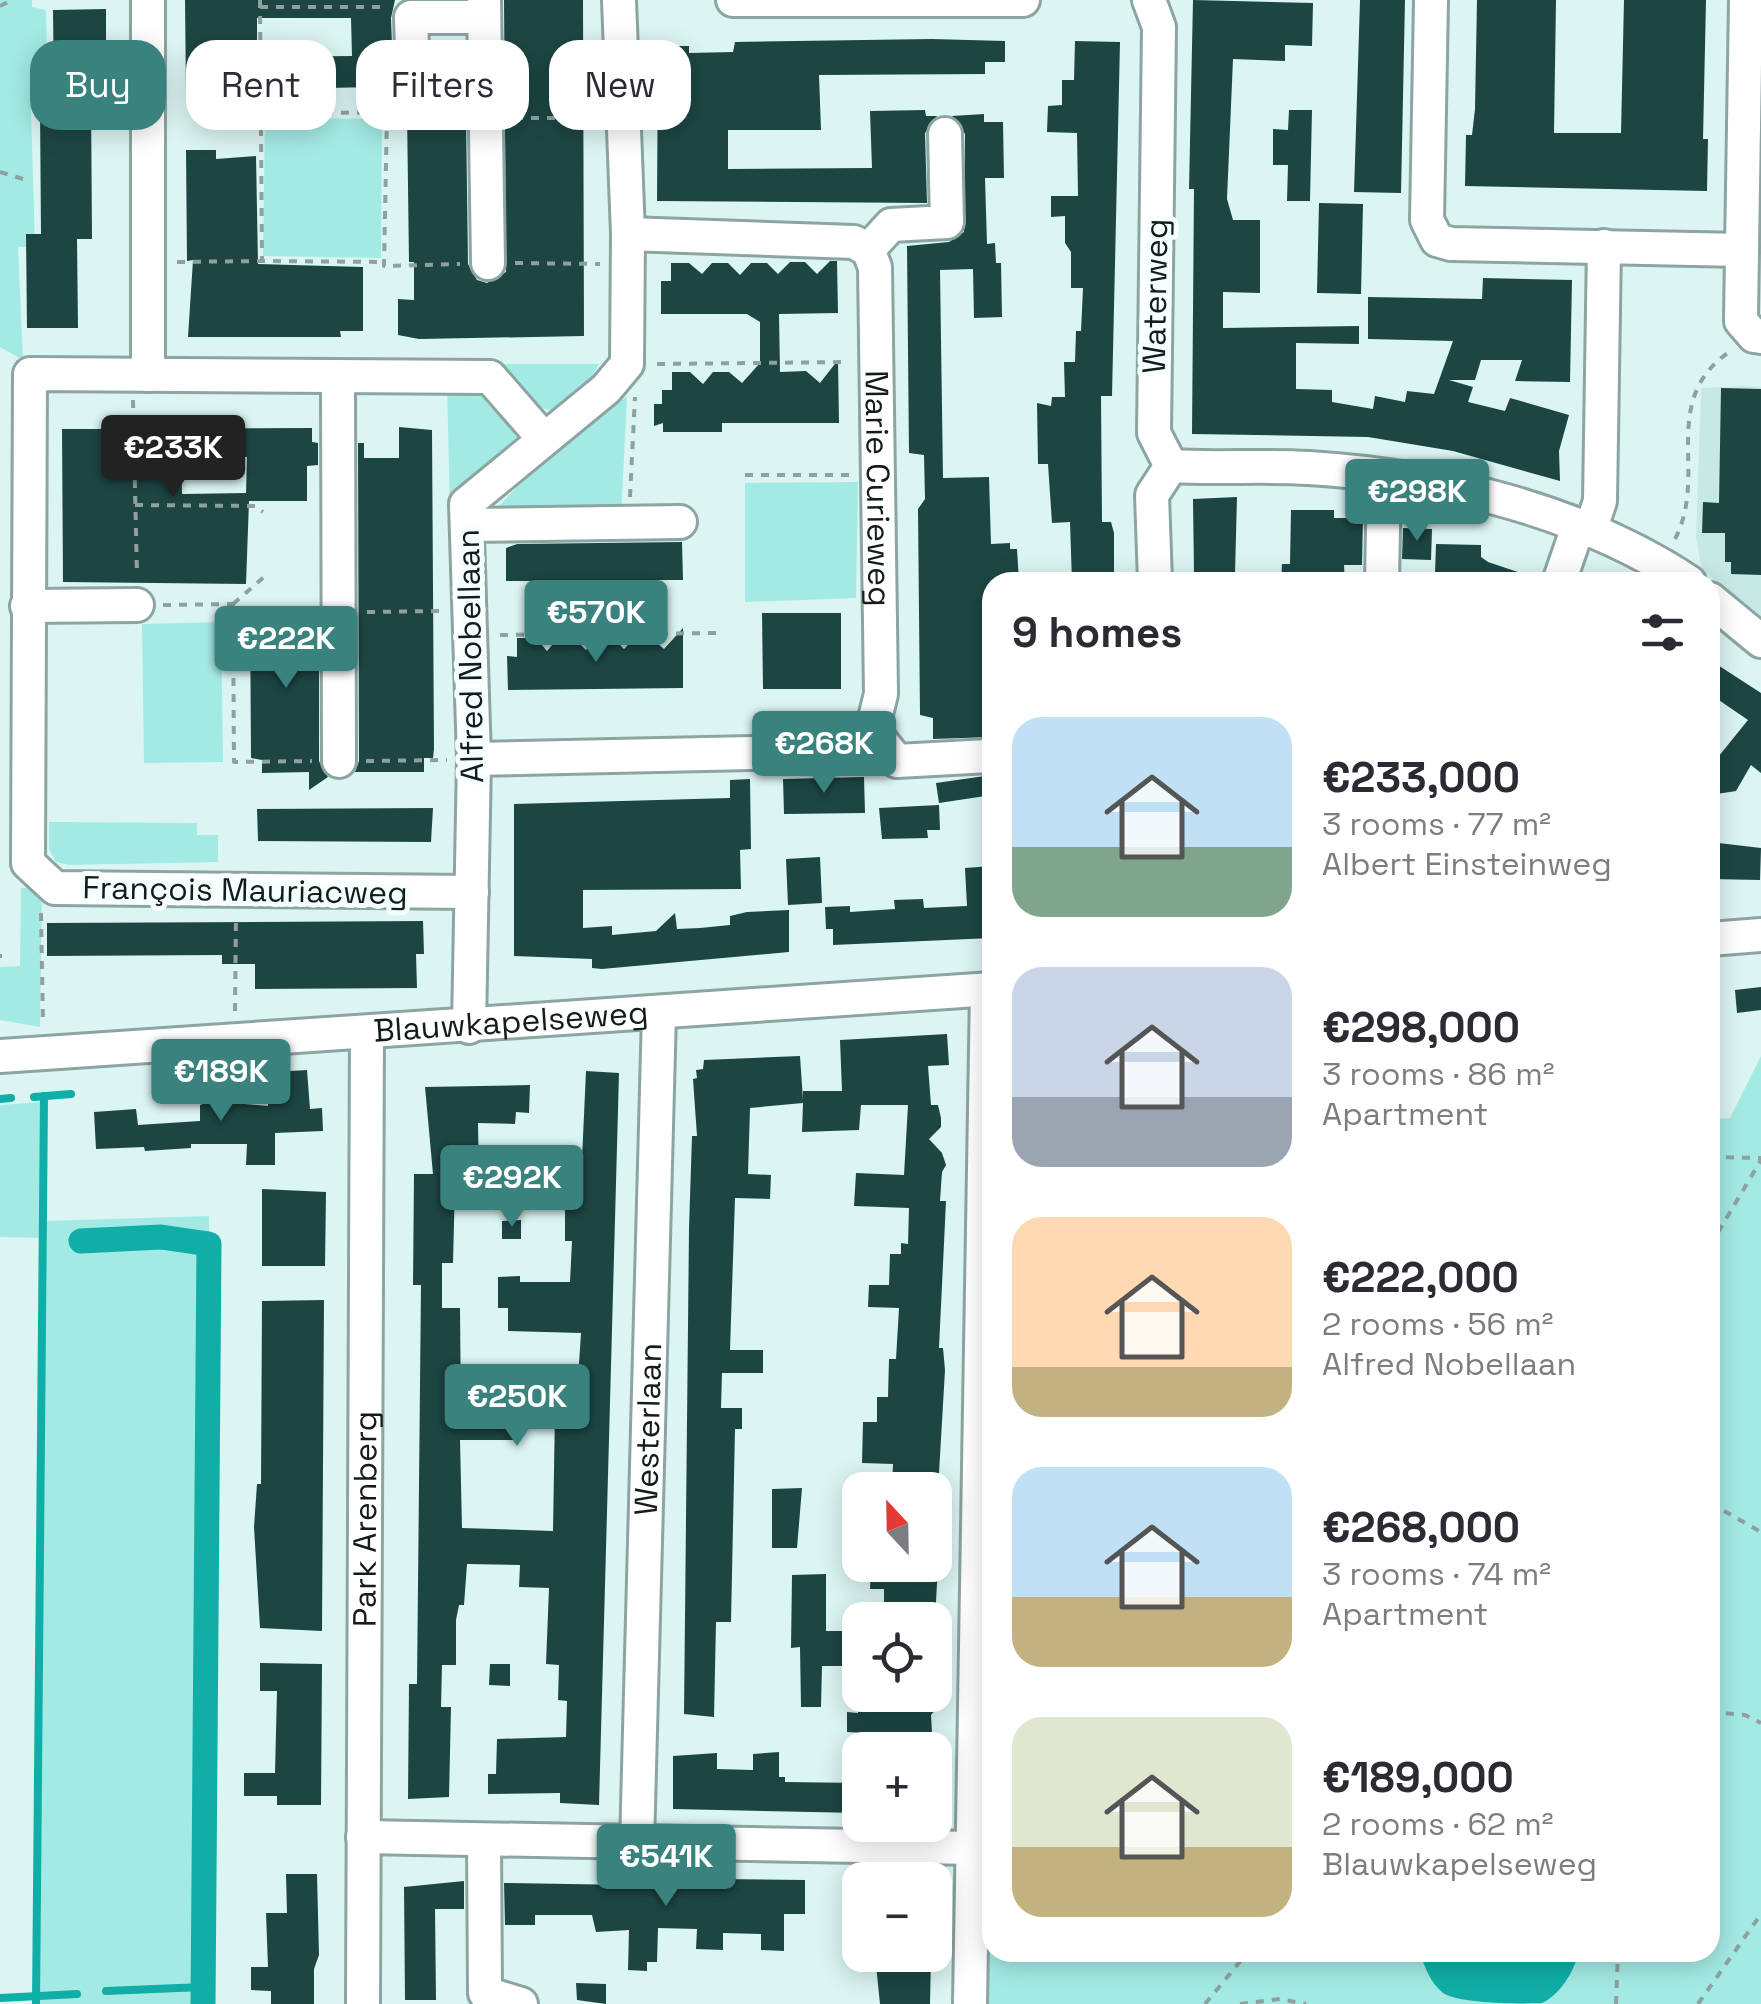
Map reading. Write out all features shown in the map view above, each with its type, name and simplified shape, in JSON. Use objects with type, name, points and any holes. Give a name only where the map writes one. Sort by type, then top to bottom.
[{"type":"street","points":[[140,375],[148,263],[148,0]]},
{"type":"street","points":[[619,0],[621,40]]},
{"type":"street","points":[[733,0],[1023,0]]},
{"type":"street","name":"Waterweg","points":[[1149,0],[1159,28],[1154,433],[1170,466]]},
{"type":"street","points":[[1431,0],[1427,220],[1437,240],[1451,244],[1742,250]]},
{"type":"street","points":[[1746,0],[1741,321],[1757,337]]},
{"type":"street","points":[[412,40],[411,17],[484,8],[484,40]]},
{"type":"street","points":[[486,130],[488,263]]},
{"type":"street","points":[[624,130],[632,364]]},
{"type":"street","points":[[628,234],[854,242],[868,250],[891,225],[947,222],[945,134]]},
{"type":"street","points":[[1564,572],[1600,501],[1604,246]]},
{"type":"street","name":"Marie Curieweg","points":[[868,250],[875,267],[881,694],[872,730]]},
{"type":"street","name":"Alfred Nobellaan","points":[[468,1027],[474,760],[466,504],[632,364]]},
{"type":"street","points":[[23,870],[30,374],[490,377],[544,438]]},
{"type":"street","points":[[338,378],[339,761]]},
{"type":"street","points":[[1155,572],[1152,495],[1170,466],[1308,468],[1455,487],[1584,529],[1669,572]]},
{"type":"street","points":[[1382,572],[1380,508],[1384,476]]},
{"type":"street","points":[[466,524],[680,522]]},
{"type":"street","points":[[27,606],[138,605]]},
{"type":"street","points":[[1720,607],[1761,641]]},
{"type":"street","points":[[474,760],[840,751],[872,730],[897,761],[982,756]]},
{"type":"street","name":"François Mauriacweg","points":[[23,870],[54,888],[472,892]]},
{"type":"street","points":[[1720,938],[1761,935]]},
{"type":"street","name":"Blauwkapelseweg","points":[[19,1054],[468,1027],[982,990]]},
{"type":"street","name":"Westerlaan","points":[[637,1844],[659,1013]]},
{"type":"street","name":"Park Arenberg","points":[[363,2004],[367,1032]]},
{"type":"street","points":[[970,2004],[982,1418]]},
{"type":"street","points":[[363,1837],[974,1848]]},
{"type":"street","points":[[484,1841],[485,1993],[521,2004]]},
{"type":"path","points":[[0,6],[12,0]]},
{"type":"path","points":[[260,0],[261,40]]},
{"type":"path","points":[[260,7],[400,7],[411,17]]},
{"type":"path","points":[[148,263],[384,264],[387,113],[336,113]]},
{"type":"path","points":[[262,130],[262,262]]},
{"type":"path","points":[[0,172],[22,179]]},
{"type":"path","points":[[1676,572],[1688,513],[1688,416],[1697,381],[1757,337]]},
{"type":"path","points":[[630,522],[632,364],[877,361]]},
{"type":"path","points":[[140,375],[135,506],[138,605],[233,604],[264,576]]},
{"type":"path","points":[[745,475],[878,474]]},
{"type":"path","points":[[135,506],[256,506],[263,512]]},
{"type":"path","points":[[233,604],[234,762]]},
{"type":"path","points":[[338,612],[470,623],[721,633]]},
{"type":"path","points":[[19,1054],[23,870]]},
{"type":"path","points":[[235,1026],[236,890]]},
{"type":"path","points":[[1720,1157],[1761,1159],[1720,1229]]},
{"type":"path","points":[[1753,1173],[1761,1178]]},
{"type":"path","points":[[1720,1509],[1761,1532]]},
{"type":"path","points":[[1720,1713],[1745,1715],[1761,1723]]},
{"type":"path","points":[[1698,2004],[1761,1914]]},
{"type":"path","points":[[1205,2004],[1240,1962]]},
{"type":"path","points":[[1616,2004],[1618,1962]]},
{"type":"path","points":[[1240,2004],[1280,1999],[1306,2004]]},
{"type":"shaded area","points":[[0,0],[32,0],[32,7],[46,10],[47,40],[30,40],[35,247],[18,247],[23,360],[0,347]]},
{"type":"shaded area","points":[[336,119],[356,119],[356,130],[382,130],[381,258],[263,256],[265,130],[336,130]]},
{"type":"shaded area","points":[[492,364],[599,364],[572,402],[559,409],[547,409],[522,394]]},
{"type":"shaded area","points":[[447,382],[478,387],[520,435],[514,447],[450,515]]},
{"type":"shaded area","points":[[1761,387],[1761,617],[1720,584],[1720,572],[1702,570],[1696,538],[1701,388]]},
{"type":"shaded area","points":[[627,396],[621,518],[497,519],[497,508],[525,479]]},
{"type":"shaded area","points":[[858,482],[856,598],[745,602],[745,483]]},
{"type":"shaded area","points":[[221,622],[223,762],[144,763],[142,624]]},
{"type":"shaded area","points":[[49,822],[197,823],[197,835],[218,835],[218,862],[56,862],[49,849]]},
{"type":"shaded area","points":[[21,888],[42,888],[40,1027],[0,1020],[0,967],[20,966]]},
{"type":"shaded area","points":[[1761,1056],[1761,2004],[987,2004],[987,1962],[1720,1962],[1720,1118],[1730,1118]]},
{"type":"shaded area","points":[[41,1102],[44,1221],[209,1216],[207,2004],[37,2004],[44,1238],[0,1237],[0,1105]]},
{"type":"shaded area","points":[[1424,1962],[1575,1962],[1561,1988],[1542,2003],[1451,1997],[1443,1993]]},
{"type":"building","points":[[185,0],[395,0],[392,40],[356,40],[356,87],[336,88],[336,56],[352,56],[351,18],[257,18],[257,40],[186,40],[186,91]]},
{"type":"building","points":[[504,0],[583,0],[583,40],[549,40],[549,130],[583,130],[584,336],[419,339],[398,335],[398,299],[414,300],[414,262],[409,262],[407,130],[466,130],[468,264],[477,280],[487,283],[506,272],[505,130],[529,130],[529,40],[504,40]]},
{"type":"building","points":[[1193,0],[1313,3],[1312,46],[1285,45],[1285,61],[1233,59],[1227,199],[1233,220],[1260,220],[1260,293],[1223,292],[1223,328],[1359,326],[1359,344],[1296,343],[1296,389],[1332,390],[1332,402],[1373,409],[1375,396],[1405,402],[1407,391],[1434,394],[1453,341],[1368,339],[1368,297],[1482,299],[1483,278],[1572,280],[1570,382],[1515,381],[1522,360],[1481,360],[1475,380],[1449,380],[1473,387],[1468,402],[1505,411],[1510,398],[1569,415],[1559,451],[1560,481],[1453,451],[1368,437],[1192,434],[1194,189],[1189,189]]},
{"type":"building","points":[[1360,0],[1405,0],[1401,193],[1354,192]]},
{"type":"building","points":[[1477,0],[1556,0],[1554,133],[1621,133],[1624,0],[1706,0],[1703,139],[1708,139],[1707,191],[1465,186],[1466,135],[1472,135],[1475,109]]},
{"type":"building","points":[[106,9],[106,40],[53,40],[53,10]]},
{"type":"building","points":[[1005,41],[1005,62],[985,62],[985,74],[819,75],[821,130],[728,130],[728,169],[872,168],[870,111],[925,110],[926,116],[937,116],[925,133],[927,203],[657,201],[657,130],[691,130],[691,53],[733,52],[735,42]]},
{"type":"building","points":[[1075,41],[1120,42],[1112,396],[1101,396],[1102,522],[1111,522],[1114,533],[1114,572],[1072,572],[1070,522],[1052,523],[1048,464],[1038,464],[1037,403],[1051,406],[1052,397],[1065,397],[1064,362],[1075,362],[1076,331],[1081,331],[1083,288],[1071,288],[1065,216],[1051,217],[1051,196],[1078,196],[1077,133],[1047,132],[1048,106],[1062,105],[1062,80],[1074,80]]},
{"type":"building","points":[[1289,110],[1312,110],[1310,201],[1287,201],[1288,165],[1273,165],[1273,129],[1288,130]]},
{"type":"building","points":[[984,114],[984,122],[1003,122],[1004,178],[985,178],[987,244],[995,243],[996,263],[1001,263],[1002,317],[974,318],[973,269],[940,270],[943,478],[989,477],[991,544],[1010,543],[1010,549],[1017,549],[1018,572],[982,572],[982,737],[933,739],[933,718],[920,715],[918,509],[925,499],[924,455],[909,453],[907,246],[949,242],[964,232],[965,134],[952,116]]},
{"type":"building","points":[[40,130],[91,130],[92,239],[77,239],[78,328],[27,328],[26,234],[41,234]]},
{"type":"building","points":[[186,150],[216,150],[216,159],[256,156],[258,264],[363,267],[363,331],[340,331],[341,337],[188,337],[193,260],[187,261]]},
{"type":"building","points":[[1319,203],[1363,204],[1361,294],[1317,293]]},
{"type":"building","points":[[830,261],[837,261],[838,313],[779,314],[780,372],[806,371],[820,383],[838,360],[839,423],[722,423],[722,432],[663,432],[663,423],[654,426],[654,404],[662,404],[662,390],[672,390],[672,372],[690,372],[703,384],[713,372],[729,372],[742,383],[760,363],[760,322],[747,314],[661,314],[661,281],[671,281],[671,263],[689,263],[702,274],[712,263],[728,263],[740,275],[751,263],[767,263],[778,274],[790,262],[805,262],[817,274]]},
{"type":"building","points":[[1721,388],[1761,389],[1761,575],[1731,574],[1731,562],[1725,562],[1725,533],[1702,533],[1703,502],[1719,503]]},
{"type":"building","points":[[399,427],[432,430],[433,758],[424,758],[424,772],[355,772],[359,761],[358,443],[364,443],[364,458],[399,458]]},
{"type":"building","points":[[312,428],[312,442],[318,443],[318,465],[307,466],[307,501],[249,501],[246,584],[63,582],[62,429],[102,429],[102,436],[138,436],[138,429]],"holes":[[[247,457],[246,493],[182,494],[181,458]]]},
{"type":"building","points":[[1237,497],[1235,572],[1194,572],[1193,499]]},
{"type":"building","points":[[1291,510],[1334,510],[1334,518],[1363,518],[1362,565],[1344,565],[1344,572],[1282,572],[1282,564],[1290,564]]},
{"type":"building","points":[[1403,528],[1432,529],[1431,560],[1402,559]]},
{"type":"building","points":[[682,542],[683,580],[604,580],[604,588],[586,588],[586,581],[506,581],[506,548],[517,544]]},
{"type":"building","points":[[1436,544],[1481,545],[1481,557],[1518,572],[1435,572]]},
{"type":"building","points":[[250,606],[319,612],[319,761],[328,777],[309,790],[309,772],[262,773],[262,760],[251,758]]},
{"type":"building","points":[[762,613],[841,613],[841,689],[763,689]]},
{"type":"building","points":[[683,628],[683,688],[508,690],[507,656],[517,657],[517,638],[536,638],[547,651],[558,638],[574,638],[586,650],[597,638],[613,638],[624,649],[635,638],[651,638],[664,649]]},
{"type":"building","points":[[1720,666],[1761,693],[1761,773],[1751,765],[1736,791],[1720,793],[1720,755],[1748,720],[1720,701]]},
{"type":"building","points":[[982,776],[982,797],[939,803],[936,783]]},
{"type":"building","points":[[864,777],[865,813],[784,814],[783,779]]},
{"type":"building","points":[[750,779],[751,849],[740,850],[741,889],[583,890],[583,928],[612,926],[612,935],[656,931],[675,913],[677,929],[700,928],[730,925],[730,916],[747,912],[789,910],[789,952],[602,969],[592,968],[592,959],[514,956],[514,804],[730,798],[730,780]]},
{"type":"building","points":[[939,805],[940,830],[927,830],[928,838],[882,839],[879,808]]},
{"type":"building","points":[[433,808],[431,842],[258,841],[257,809]]},
{"type":"building","points":[[1720,843],[1761,848],[1760,880],[1720,879]]},
{"type":"building","points":[[820,857],[822,903],[788,905],[786,859]]},
{"type":"building","points":[[982,867],[982,938],[833,945],[833,929],[826,929],[825,907],[850,906],[850,912],[895,909],[894,900],[923,899],[924,908],[967,906],[965,868]]},
{"type":"building","points":[[423,921],[424,954],[416,954],[417,988],[255,989],[255,964],[222,964],[222,955],[47,956],[47,923]]},
{"type":"building","points":[[1761,987],[1761,1010],[1737,1013],[1735,990]]},
{"type":"building","points":[[947,1034],[949,1065],[928,1066],[931,1105],[938,1105],[941,1118],[941,1127],[929,1139],[942,1153],[946,1165],[940,1201],[946,1201],[939,1348],[943,1348],[945,1370],[939,1472],[893,1472],[893,1464],[862,1463],[863,1422],[877,1422],[877,1397],[888,1397],[889,1359],[896,1359],[899,1308],[868,1307],[869,1285],[889,1285],[890,1254],[901,1254],[901,1243],[908,1244],[909,1208],[854,1206],[856,1173],[904,1175],[908,1105],[861,1105],[859,1130],[802,1132],[803,1103],[750,1108],[748,1174],[771,1175],[770,1199],[735,1198],[730,1350],[763,1350],[763,1373],[722,1373],[721,1408],[742,1408],[742,1429],[735,1429],[731,1622],[716,1622],[714,1717],[684,1714],[689,1228],[692,1136],[697,1136],[693,1079],[697,1078],[696,1070],[703,1069],[704,1060],[800,1056],[803,1100],[803,1091],[842,1091],[840,1040]]},
{"type":"building","points":[[307,1070],[310,1109],[322,1108],[323,1131],[275,1133],[275,1165],[246,1165],[247,1144],[191,1144],[191,1148],[145,1151],[144,1147],[96,1149],[94,1112],[136,1109],[138,1125],[200,1121],[200,1105],[211,1101],[268,1106],[268,1098],[275,1090],[274,1072]]},
{"type":"building","points":[[586,1071],[619,1073],[599,1805],[560,1803],[560,1793],[488,1794],[488,1774],[496,1774],[497,1739],[566,1737],[567,1701],[558,1700],[559,1665],[546,1664],[549,1588],[519,1587],[520,1565],[467,1564],[464,1605],[459,1605],[456,1620],[456,1665],[442,1665],[441,1707],[451,1707],[449,1797],[408,1799],[409,1684],[417,1684],[421,1285],[413,1285],[414,1174],[433,1174],[425,1087],[530,1085],[529,1113],[516,1112],[515,1124],[478,1123],[479,1179],[458,1179],[455,1183],[453,1263],[442,1263],[442,1308],[460,1308],[461,1418],[517,1418],[517,1440],[460,1440],[462,1528],[553,1531],[555,1410],[507,1411],[507,1389],[559,1389],[559,1378],[578,1379],[581,1333],[508,1331],[508,1308],[498,1308],[498,1277],[520,1276],[520,1282],[570,1282],[572,1241],[565,1241],[565,1172],[571,1171],[580,1203]]},
{"type":"building","points":[[262,1189],[326,1192],[325,1266],[262,1266]]},
{"type":"building","points":[[521,1220],[521,1239],[502,1239],[502,1221]]},
{"type":"building","points":[[324,1300],[322,1631],[260,1628],[254,1527],[257,1484],[261,1484],[262,1301]]},
{"type":"building","points":[[802,1488],[797,1548],[772,1548],[772,1489]]},
{"type":"building","points":[[826,1574],[826,1631],[842,1631],[842,1666],[822,1666],[821,1707],[801,1707],[800,1647],[791,1648],[792,1575]]},
{"type":"building","points":[[870,1582],[937,1582],[936,1602],[884,1602],[884,1589],[870,1589]]},
{"type":"building","points":[[260,1663],[322,1664],[321,1805],[277,1805],[277,1796],[244,1796],[244,1773],[275,1773],[277,1691],[260,1691]]},
{"type":"building","points":[[490,1664],[510,1664],[510,1686],[489,1685]]},
{"type":"building","points":[[847,1712],[934,1712],[932,1732],[847,1732]]},
{"type":"building","points":[[779,1752],[779,1777],[785,1777],[785,1782],[842,1783],[842,1813],[673,1809],[673,1756],[717,1753],[717,1769],[753,1770],[753,1754]]},
{"type":"building","points":[[286,1874],[317,1874],[319,1955],[314,1969],[314,2004],[271,2004],[271,1991],[251,1990],[251,1967],[268,1967],[266,1913],[287,1913]]},
{"type":"building","points":[[631,1878],[805,1880],[805,1914],[784,1914],[784,1951],[761,1950],[761,1934],[723,1933],[723,1950],[696,1949],[697,1929],[658,1928],[657,1962],[647,1962],[647,1971],[628,1970],[629,1930],[596,1932],[592,1915],[535,1915],[535,1925],[505,1925],[504,1883],[630,1885]]},
{"type":"building","points":[[464,1881],[464,1909],[435,1909],[436,2000],[405,2000],[404,1887]]},
{"type":"building","points":[[877,1972],[931,1972],[930,2004],[880,2004]]},
{"type":"building","points":[[576,1983],[606,1984],[606,2004],[577,2000]]},
{"type":"waterway","points":[[34,1097],[71,1094]]},
{"type":"waterway","points":[[36,2004],[44,1096]]},
{"type":"waterway","points":[[0,1099],[11,1098]]},
{"type":"waterway","points":[[81,1241],[161,1237],[209,1244],[203,2004]]},
{"type":"waterway","points":[[106,1991],[203,1987]]},
{"type":"waterway","points":[[0,1998],[77,1994]]}]
